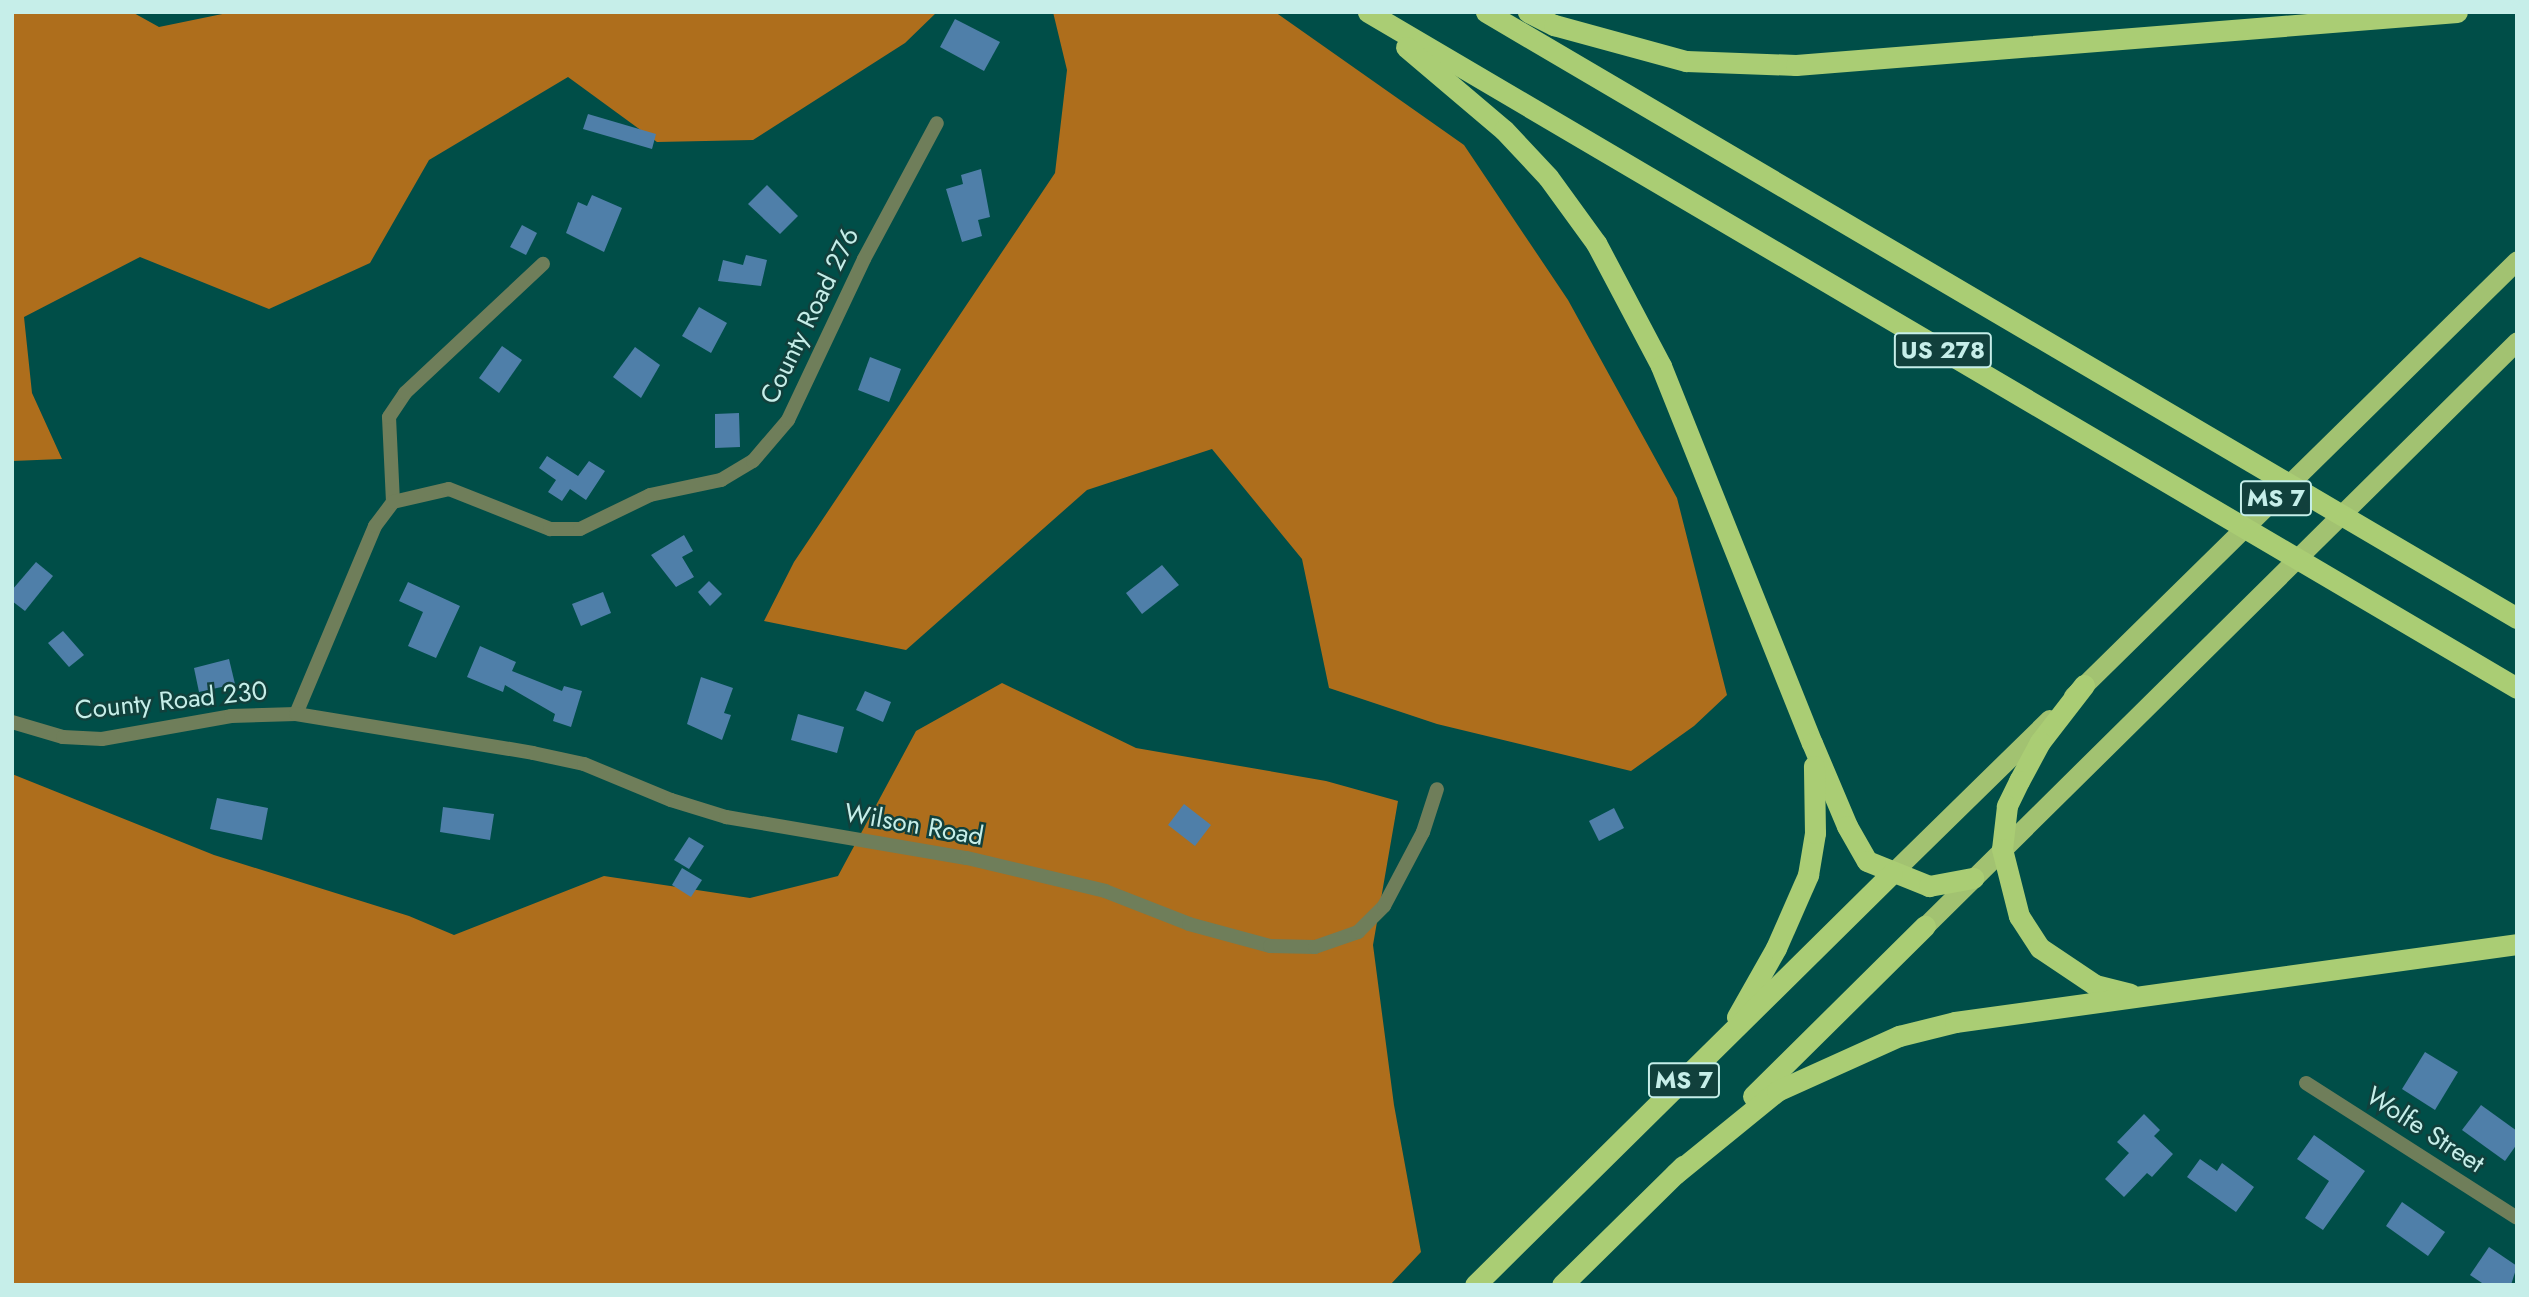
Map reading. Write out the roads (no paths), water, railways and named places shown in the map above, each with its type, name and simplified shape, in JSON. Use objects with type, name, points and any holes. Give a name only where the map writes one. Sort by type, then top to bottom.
[{"type":"highway","points":[[1360,12],[1456,86],[1504,130],[1548,177],[1596,243],[1661,366],[1812,743],[1847,827],[1867,861],[1929,886],[1973,878]]},
{"type":"highway","name":"US 278","points":[[1368,12],[2517,688]]},
{"type":"highway","name":"US 278","points":[[1486,12],[2517,618]]},
{"type":"highway","points":[[1528,12],[1578,33],[1686,61],[1796,65],[2457,12]]},
{"type":"highway","name":"MS 7","points":[[1475,1285],[2517,260]]},
{"type":"highway","name":"MS 7","points":[[1562,1285],[2517,341]]},
{"type":"highway","points":[[2084,685],[2040,742],[2019,781],[2007,806],[2003,849],[2018,916],[2040,948],[2095,985],[2142,997]]},
{"type":"highway","points":[[1718,1047],[1760,979],[1808,875],[1816,789],[1812,743]]},
{"type":"highway","points":[[1675,1174],[1777,1091],[1899,1036],[1955,1022],[2517,944]]},
{"type":"street","name":"County Road 276","points":[[393,502],[449,489],[550,529],[580,528],[650,495],[721,480],[753,461],[788,420],[864,259],[937,123]]},
{"type":"street","points":[[296,714],[375,526],[393,502],[389,417],[405,393],[543,264]]},
{"type":"street","name":"County Road 230","points":[[12,722],[63,737],[102,739],[231,716],[296,714]]},
{"type":"street","name":"Wilson Road","points":[[296,714],[584,764],[671,800],[726,817],[980,861],[1105,891],[1189,925],[1270,946],[1315,947],[1358,932],[1384,906],[1423,832],[1437,789]]},
{"type":"street","name":"Wolfe Street","points":[[2306,1083],[2517,1218]]}]
